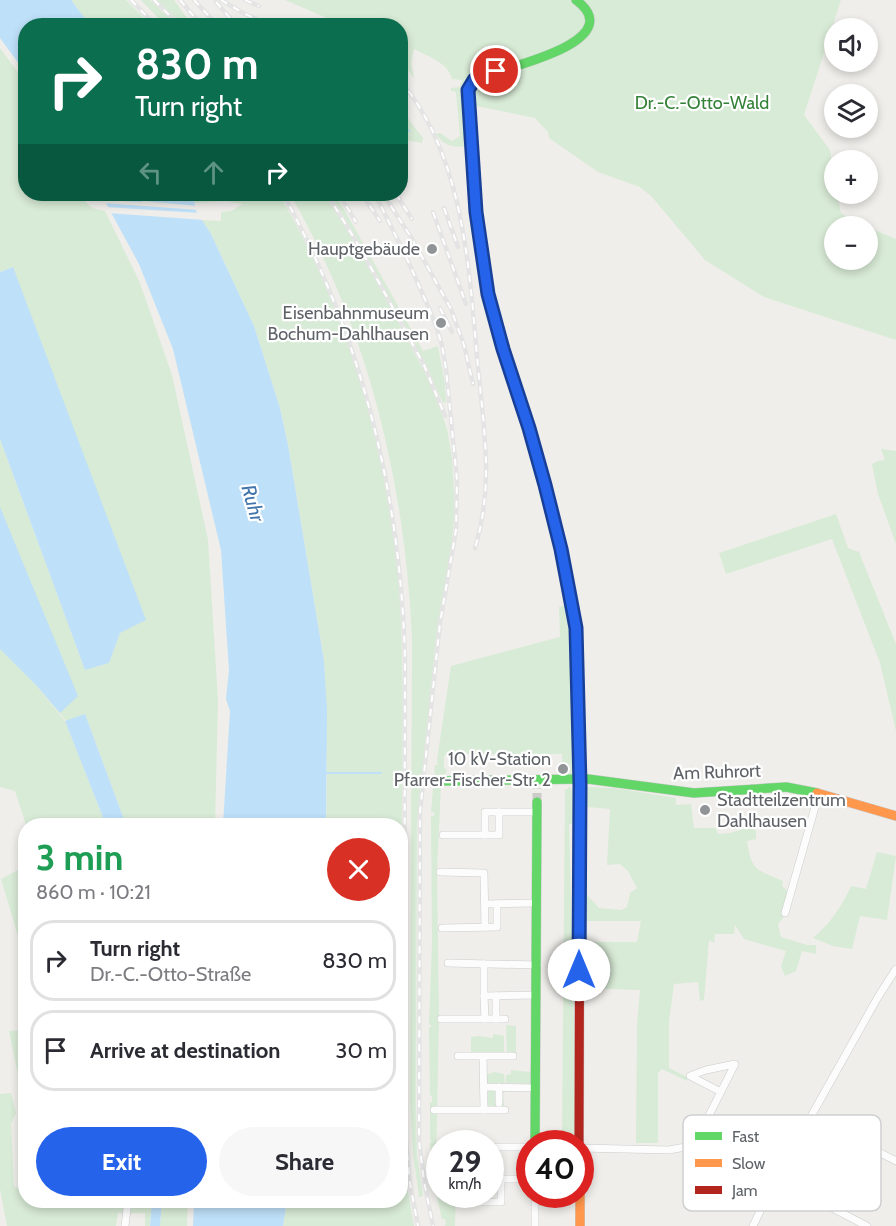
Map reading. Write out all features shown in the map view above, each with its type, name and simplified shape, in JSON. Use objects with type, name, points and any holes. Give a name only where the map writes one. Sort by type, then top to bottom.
[{"type":"street","points":[[576,0],[588,10],[591,19],[582,37],[561,48],[482,76],[469,86],[468,99],[476,212],[488,294],[558,531],[573,611],[578,662],[580,779],[579,1130]]},
{"type":"street","name":"Am Ruhrort","points":[[439,781],[537,785],[580,779],[681,793],[786,788],[819,793],[896,816]]},
{"type":"street","points":[[785,913],[819,793]]},
{"type":"street","points":[[485,835],[485,812],[537,807],[536,1130]]},
{"type":"street","points":[[443,835],[499,835],[499,812]]},
{"type":"street","points":[[440,872],[484,873],[485,927]]},
{"type":"street","points":[[484,904],[536,903]]},
{"type":"street","points":[[442,928],[497,927],[497,904]]},
{"type":"street","points":[[448,963],[537,965]]},
{"type":"street","points":[[484,964],[485,1020]]},
{"type":"street","points":[[813,1115],[896,969]]},
{"type":"street","points":[[484,996],[536,995]]},
{"type":"street","points":[[496,996],[496,1019]]},
{"type":"street","points":[[441,1019],[505,1019]]},
{"type":"street","points":[[458,1056],[513,1056]]},
{"type":"street","points":[[483,1057],[484,1110]]},
{"type":"street","points":[[709,1115],[735,1064],[741,1059]]},
{"type":"street","points":[[721,1092],[690,1076],[694,1072],[714,1065],[735,1064]]},
{"type":"street","points":[[484,1087],[536,1088]]},
{"type":"street","points":[[499,1087],[499,1103]]},
{"type":"street","points":[[434,1110],[505,1110]]},
{"type":"street","points":[[594,1148],[669,1150],[683,1147]]},
{"type":"street","points":[[881,1153],[896,1161]]},
{"type":"street","points":[[125,1226],[127,1208]]},
{"type":"street","points":[[535,1208],[535,1226]]},
{"type":"street","points":[[580,1208],[580,1226]]},
{"type":"street","points":[[753,1226],[760,1211]]},
{"type":"street","points":[[838,1211],[867,1226]]},
{"type":"green space","points":[[71,0],[126,0],[144,18],[85,18]]},
{"type":"green space","points":[[141,0],[150,0],[169,18],[158,18]]},
{"type":"green space","points":[[157,0],[174,0],[187,18],[176,18]]},
{"type":"green space","name":"Dr.-C.-Otto-Wald","points":[[285,0],[841,0],[835,18],[824,18],[824,53],[804,115],[830,150],[824,150],[824,204],[839,204],[841,213],[846,216],[824,216],[824,270],[878,270],[878,232],[896,239],[896,340],[764,297],[705,260],[652,197],[640,187],[598,172],[549,138],[548,132],[535,118],[462,103],[467,146],[458,147],[446,144],[436,134],[440,133],[452,141],[460,136],[456,92],[451,91],[451,88],[460,87],[462,80],[452,79],[442,64],[414,49],[411,62],[414,78],[408,70],[408,18],[327,18]]},
{"type":"green space","points":[[0,48],[18,72],[18,201],[86,201],[90,206],[105,211],[140,283],[172,375],[208,540],[218,700],[215,818],[123,818],[85,714],[68,723],[35,684],[65,721],[103,818],[24,818],[15,791],[0,787],[0,439],[85,670],[109,663],[120,633],[12,267],[0,272]]},
{"type":"green space","points":[[408,118],[423,138],[422,143],[408,140]]},
{"type":"green space","points":[[195,201],[225,201],[195,203]]},
{"type":"green space","points":[[225,201],[283,201],[303,238],[344,332],[375,433],[394,534],[399,584],[403,706],[402,818],[326,818],[324,661],[288,445],[280,408],[254,326],[211,234],[200,220],[221,221],[221,212],[231,211],[243,204]]},
{"type":"green space","points":[[294,201],[330,201],[378,284],[433,388],[447,429],[452,457],[455,508],[451,550],[436,639],[417,824],[416,1105],[417,1154],[423,1196],[419,1197],[413,1154],[410,1100],[412,638],[408,580],[401,522],[378,408],[341,298]]},
{"type":"green space","points":[[334,201],[339,201],[344,209],[423,351],[438,346],[446,402],[443,403],[426,365],[361,245]]},
{"type":"green space","points":[[881,449],[896,451],[896,544],[878,494],[872,464],[885,460]]},
{"type":"green space","points":[[836,514],[848,548],[859,552],[896,644],[896,731],[880,663],[832,539],[726,574],[719,553]]},
{"type":"green space","points":[[568,604],[572,637],[575,776],[562,777],[562,754],[447,754],[444,756],[444,767],[447,771],[441,785],[437,871],[439,1019],[437,1130],[430,1130],[430,1102],[432,1102],[429,1027],[431,1027],[429,1024],[432,944],[431,816],[434,816],[434,812],[431,812],[435,765],[438,765],[451,666],[560,637],[559,607]]},
{"type":"green space","points":[[569,786],[572,789],[576,823],[569,824],[575,1055],[574,1130],[562,1130],[565,789]]},
{"type":"green space","points":[[586,787],[615,788],[676,798],[676,805],[691,804],[694,828],[716,828],[718,834],[752,826],[756,831],[756,839],[747,841],[753,864],[761,871],[783,881],[782,886],[789,892],[783,918],[778,924],[781,937],[807,945],[816,945],[816,954],[802,951],[796,971],[785,976],[781,966],[786,951],[744,939],[735,925],[734,934],[715,934],[714,943],[709,940],[704,1000],[700,1001],[698,982],[674,984],[669,1021],[669,1068],[687,1077],[687,1081],[662,1069],[658,1073],[658,1143],[636,1143],[637,1025],[640,990],[582,988],[583,942],[637,942],[641,921],[587,921],[587,895],[599,908],[621,910],[627,907],[630,893],[637,888],[628,871],[620,864],[607,865],[610,809],[587,807]]},
{"type":"green space","points":[[877,852],[896,856],[887,920],[860,916],[852,949],[833,946],[813,938],[835,914],[851,886],[866,889]]},
{"type":"green space","points":[[18,870],[18,936],[1,879]]},
{"type":"green space","points":[[506,1025],[516,1026],[516,1053],[507,1053]]},
{"type":"green space","points":[[18,1030],[18,1075],[9,1031]]},
{"type":"green space","points":[[493,1034],[504,1036],[504,1053],[471,1052],[471,1037],[493,1038]]},
{"type":"green space","points":[[531,1067],[534,1068],[534,1084],[506,1083],[506,1075],[511,1074],[511,1070],[530,1072]]},
{"type":"green space","points":[[494,1072],[504,1074],[505,1085],[492,1084],[503,1086],[505,1110],[488,1107],[488,1084],[485,1075]]},
{"type":"green space","points":[[11,1093],[16,1113],[11,1124],[14,1187],[18,1187],[18,1208],[151,1208],[150,1226],[145,1226],[145,1213],[118,1213],[116,1226],[7,1226],[0,1189],[0,1094]]},
{"type":"green space","points":[[408,1191],[414,1226],[283,1226],[286,1208],[408,1208]]},
{"type":"green space","points":[[161,1208],[188,1208],[187,1226],[160,1226]]},
{"type":"green space","points":[[439,1208],[456,1208],[455,1226],[444,1226],[446,1225],[445,1219],[442,1219]]},
{"type":"water","points":[[0,0],[71,0],[85,18],[18,18],[18,62],[0,38]]},
{"type":"water","name":"Ruhr","points":[[105,201],[194,201],[196,211],[211,234],[254,326],[280,408],[288,445],[324,661],[327,710],[326,818],[223,818],[230,711],[226,699],[229,670],[221,550],[173,349],[139,264]]},
{"type":"water","points":[[13,267],[146,620],[120,633],[109,663],[85,670],[0,439],[0,272]]},
{"type":"water","points":[[0,507],[78,696],[60,713],[0,649]]},
{"type":"water","points":[[85,714],[123,818],[103,818],[65,721]]},
{"type":"water","points":[[151,1208],[161,1208],[160,1226],[150,1226]]},
{"type":"water","points":[[194,1208],[286,1208],[283,1226],[193,1226]]},
{"type":"pier","points":[[102,201],[143,201],[198,206],[199,210],[103,203]]},
{"type":"pier","points":[[105,207],[200,213],[204,220],[108,213]]},
{"type":"waterway","points":[[324,773],[381,773]]},
{"type":"tunnel","points":[[537,788],[537,802]]},
{"type":"railway","points":[[131,0],[148,18]]},
{"type":"railway","points":[[154,0],[172,18]]},
{"type":"railway","points":[[180,0],[195,18]]},
{"type":"railway","points":[[194,0],[211,18]]},
{"type":"railway","points":[[221,0],[254,18]]},
{"type":"railway","points":[[245,0],[259,6]]},
{"type":"railway","points":[[216,2],[230,18]]},
{"type":"railway","points":[[408,91],[422,111],[438,144],[451,180],[467,254],[486,458],[484,502],[475,548]]},
{"type":"railway","points":[[287,201],[311,248],[335,304],[372,419],[385,478],[402,599],[405,660],[405,818]]},
{"type":"railway","points":[[331,201],[359,246],[424,365],[445,416]]},
{"type":"railway","points":[[343,201],[356,222]]},
{"type":"railway","points":[[367,201],[380,221]]},
{"type":"railway","points":[[378,201],[409,263],[434,320],[442,345],[457,480],[456,530],[440,623],[420,812],[419,1141],[433,1226]]},
{"type":"railway","points":[[388,201],[411,237],[451,309],[464,345],[473,384]]},
{"type":"railway","points":[[400,201],[412,219]]},
{"type":"railway","points":[[444,208],[458,247]]},
{"type":"railway","points":[[433,212],[466,304]]},
{"type":"railway","points":[[440,308],[452,332]]},
{"type":"railway","points":[[408,1163],[418,1226]]},
{"type":"traffic: fast","points":[[493,313],[476,212],[469,91],[473,83],[482,76],[537,59],[577,40],[588,28],[589,15],[576,0]]},
{"type":"traffic: fast","points":[[439,781],[588,779],[694,793],[786,787],[817,793]]},
{"type":"traffic: fast","points":[[535,1130],[537,802]]},
{"type":"traffic: slow","points":[[493,313],[529,428],[565,567],[576,628],[580,781]]},
{"type":"traffic: slow","points":[[817,793],[896,816]]},
{"type":"traffic: slow","points":[[580,1208],[580,1226]]},
{"type":"traffic: jam","points":[[579,1130],[580,781]]},
{"type":"place","name":"Hauptgebäude","points":[[432,249]]},
{"type":"place","name":"Eisenbahnmuseum Bochum-Dahlhausen","points":[[441,323]]},
{"type":"place","name":"10 kV-Station Pfarrer-Fischer-Str. 2","points":[[563,769]]},
{"type":"place","name":"Stadtteilzentrum Dahlhausen","points":[[705,810]]},
{"type":"route","points":[[496,71],[474,80],[468,90],[476,212],[488,294],[558,531],[576,628],[580,784],[579,970]]}]
